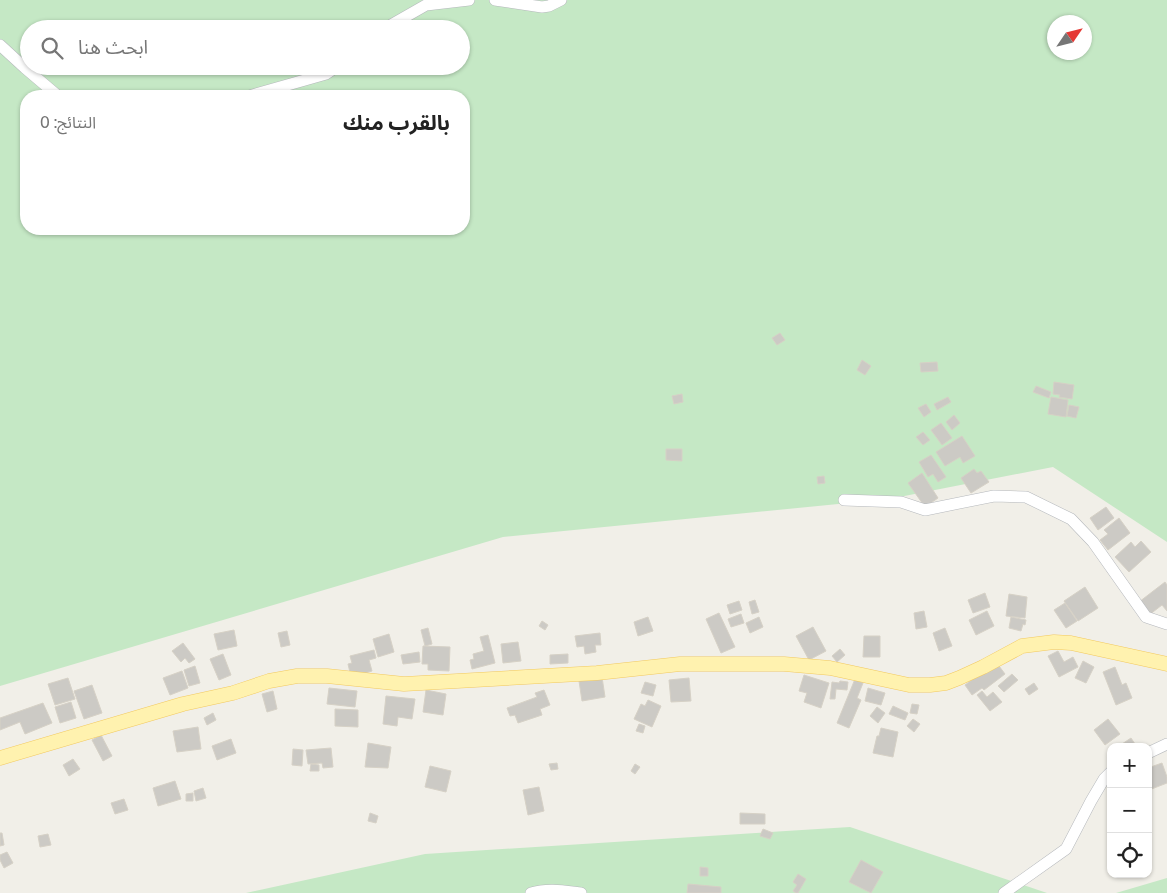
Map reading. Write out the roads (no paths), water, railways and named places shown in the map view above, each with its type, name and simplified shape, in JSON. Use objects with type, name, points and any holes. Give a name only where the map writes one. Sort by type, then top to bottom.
[{"type":"main road","points":[[0,758],[183,704],[233,693],[269,681],[297,676],[327,676],[404,684],[597,673],[680,664],[784,664],[830,668],[909,685],[930,686],[959,678],[1022,646],[1054,642],[1071,643],[1167,664]]},
{"type":"street","points":[[400,20],[426,5],[469,0]]},
{"type":"street","points":[[495,0],[542,7],[561,0]]},
{"type":"street","points":[[0,45],[20,63]]},
{"type":"street","points":[[33,75],[51,90]]},
{"type":"street","points":[[270,90],[322,75]]},
{"type":"street","points":[[844,500],[902,502],[925,510],[994,496],[1026,497],[1071,519],[1093,542],[1146,617],[1167,624]]},
{"type":"street","points":[[1152,751],[1167,744]]},
{"type":"street","points":[[1004,893],[1066,849],[1091,801],[1107,775]]},
{"type":"street","points":[[531,893],[539,890],[553,889],[581,893]]}]
